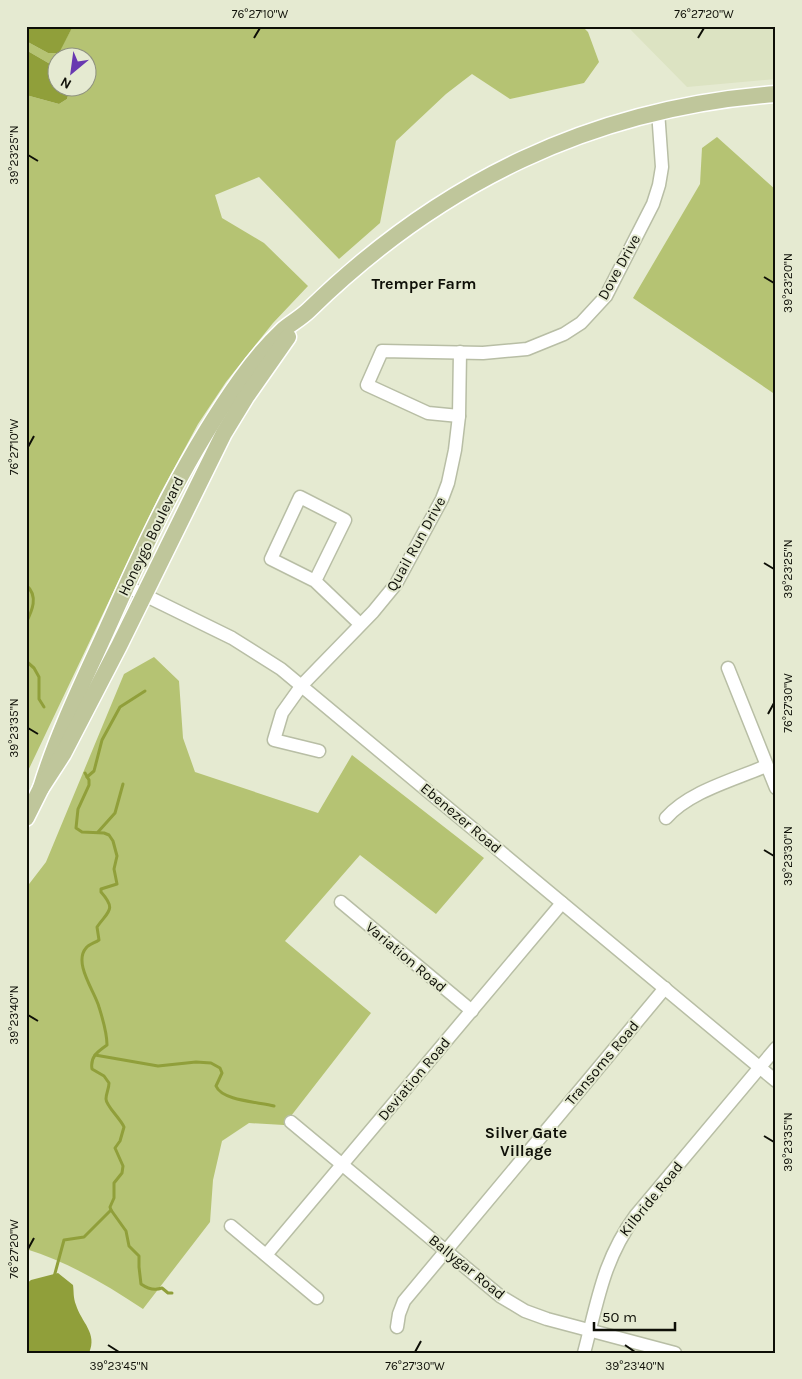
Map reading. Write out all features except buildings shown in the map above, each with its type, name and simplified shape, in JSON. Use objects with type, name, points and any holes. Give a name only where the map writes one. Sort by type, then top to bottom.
[{"type":"main road","name":"Honeygo Boulevard","points":[[26,818],[41,788],[63,754],[224,432],[246,397],[306,313],[331,287],[411,223],[454,195],[523,159],[602,128],[658,112],[708,102],[776,94]]},
{"type":"main road","name":"Honeygo Boulevard","points":[[41,788],[52,750],[126,586],[187,463],[206,430],[258,357],[284,330],[306,313]]},
{"type":"street","name":"Dove Drive","points":[[458,416],[428,412],[367,385],[382,351],[510,352],[544,344],[581,323],[606,296],[653,204],[662,168],[662,142],[658,112]]},
{"type":"street","name":"Quail Run Drive","points":[[319,751],[274,740],[282,713],[302,685],[373,612],[396,584],[442,499],[453,465],[458,416],[460,352]]},
{"type":"street","points":[[315,581],[345,520],[300,497],[271,559],[315,581],[360,624]]},
{"type":"street","name":"Ebenezer Road","points":[[126,586],[232,638],[256,652],[302,685],[776,1081]]},
{"type":"street","points":[[728,668],[776,788]]},
{"type":"street","points":[[666,818],[674,809],[693,797],[766,766]]},
{"type":"street","name":"Variation Road","points":[[341,902],[472,1011]]},
{"type":"street","name":"Deviation Road","points":[[266,1255],[562,903]]},
{"type":"street","name":"Transoms Road","points":[[396,1327],[404,1301],[665,988]]},
{"type":"street","name":"Kilbride Road","points":[[584,1353],[604,1274],[619,1240],[636,1215],[776,1048]]},
{"type":"street","name":"Ballygar Road","points":[[291,1122],[488,1286],[515,1306],[547,1319],[675,1353]]},
{"type":"street","points":[[231,1226],[317,1298]]},
{"type":"shaded area","points":[[26,26],[73,26],[62,48],[48,48],[48,53],[26,41]]},
{"type":"shaded area","points":[[73,26],[582,26],[588,32],[599,62],[584,83],[510,99],[472,74],[446,94],[396,141],[380,223],[339,259],[259,177],[215,195],[222,218],[264,243],[308,286],[273,323],[226,382],[198,424],[160,494],[26,775],[26,95],[59,104],[67,98],[98,98],[98,48],[61,48]]},
{"type":"shaded area","points":[[627,26],[776,26],[776,79],[687,87]]},
{"type":"shaded area","points":[[26,41],[48,53],[48,63],[26,50]]},
{"type":"shaded area","points":[[26,50],[48,63],[48,98],[67,98],[59,104],[26,95]]},
{"type":"shaded area","points":[[717,137],[776,190],[776,395],[633,298],[700,184],[702,148]]},
{"type":"shaded area","points":[[154,657],[179,681],[183,738],[195,772],[318,813],[352,755],[484,858],[436,914],[360,855],[285,941],[371,1013],[284,1125],[249,1123],[222,1141],[213,1180],[210,1222],[143,1309],[87,1275],[57,1260],[26,1249],[26,888],[46,862],[124,674]]},
{"type":"shaded area","points":[[58,1273],[73,1285],[78,1311],[90,1334],[91,1346],[89,1353],[26,1353],[26,1284],[31,1280]]},
{"type":"waterway","points":[[26,585],[30,589],[33,599],[32,609],[26,623]]},
{"type":"waterway","points":[[26,661],[34,668],[39,677],[39,699],[44,707]]},
{"type":"waterway","points":[[87,777],[94,771],[102,740],[120,707],[145,691]]},
{"type":"waterway","points":[[54,1277],[64,1240],[84,1237],[111,1210],[110,1207],[114,1198],[114,1183],[122,1173],[123,1166],[115,1148],[120,1141],[124,1127],[107,1102],[106,1097],[109,1083],[104,1076],[92,1069],[93,1058],[107,1045],[107,1040],[99,1007],[86,978],[82,961],[86,948],[99,940],[97,927],[110,907],[101,889],[117,884],[114,869],[117,856],[113,841],[109,835],[82,832],[76,828],[78,809],[89,785],[89,780],[85,773]]},
{"type":"waterway","points":[[98,832],[115,813],[123,784]]},
{"type":"waterway","points":[[95,1055],[158,1066],[196,1062],[211,1063],[220,1068],[222,1073],[216,1086],[220,1091],[233,1098],[274,1106]]},
{"type":"waterway","points":[[111,1210],[126,1231],[129,1246],[139,1256],[141,1284],[151,1289],[162,1288],[168,1293],[172,1293]]},
{"type":"district","name":"Tremper Farm","points":[[424,283]]},
{"type":"district","name":"Silver Gate Village","points":[[526,1141]]}]
